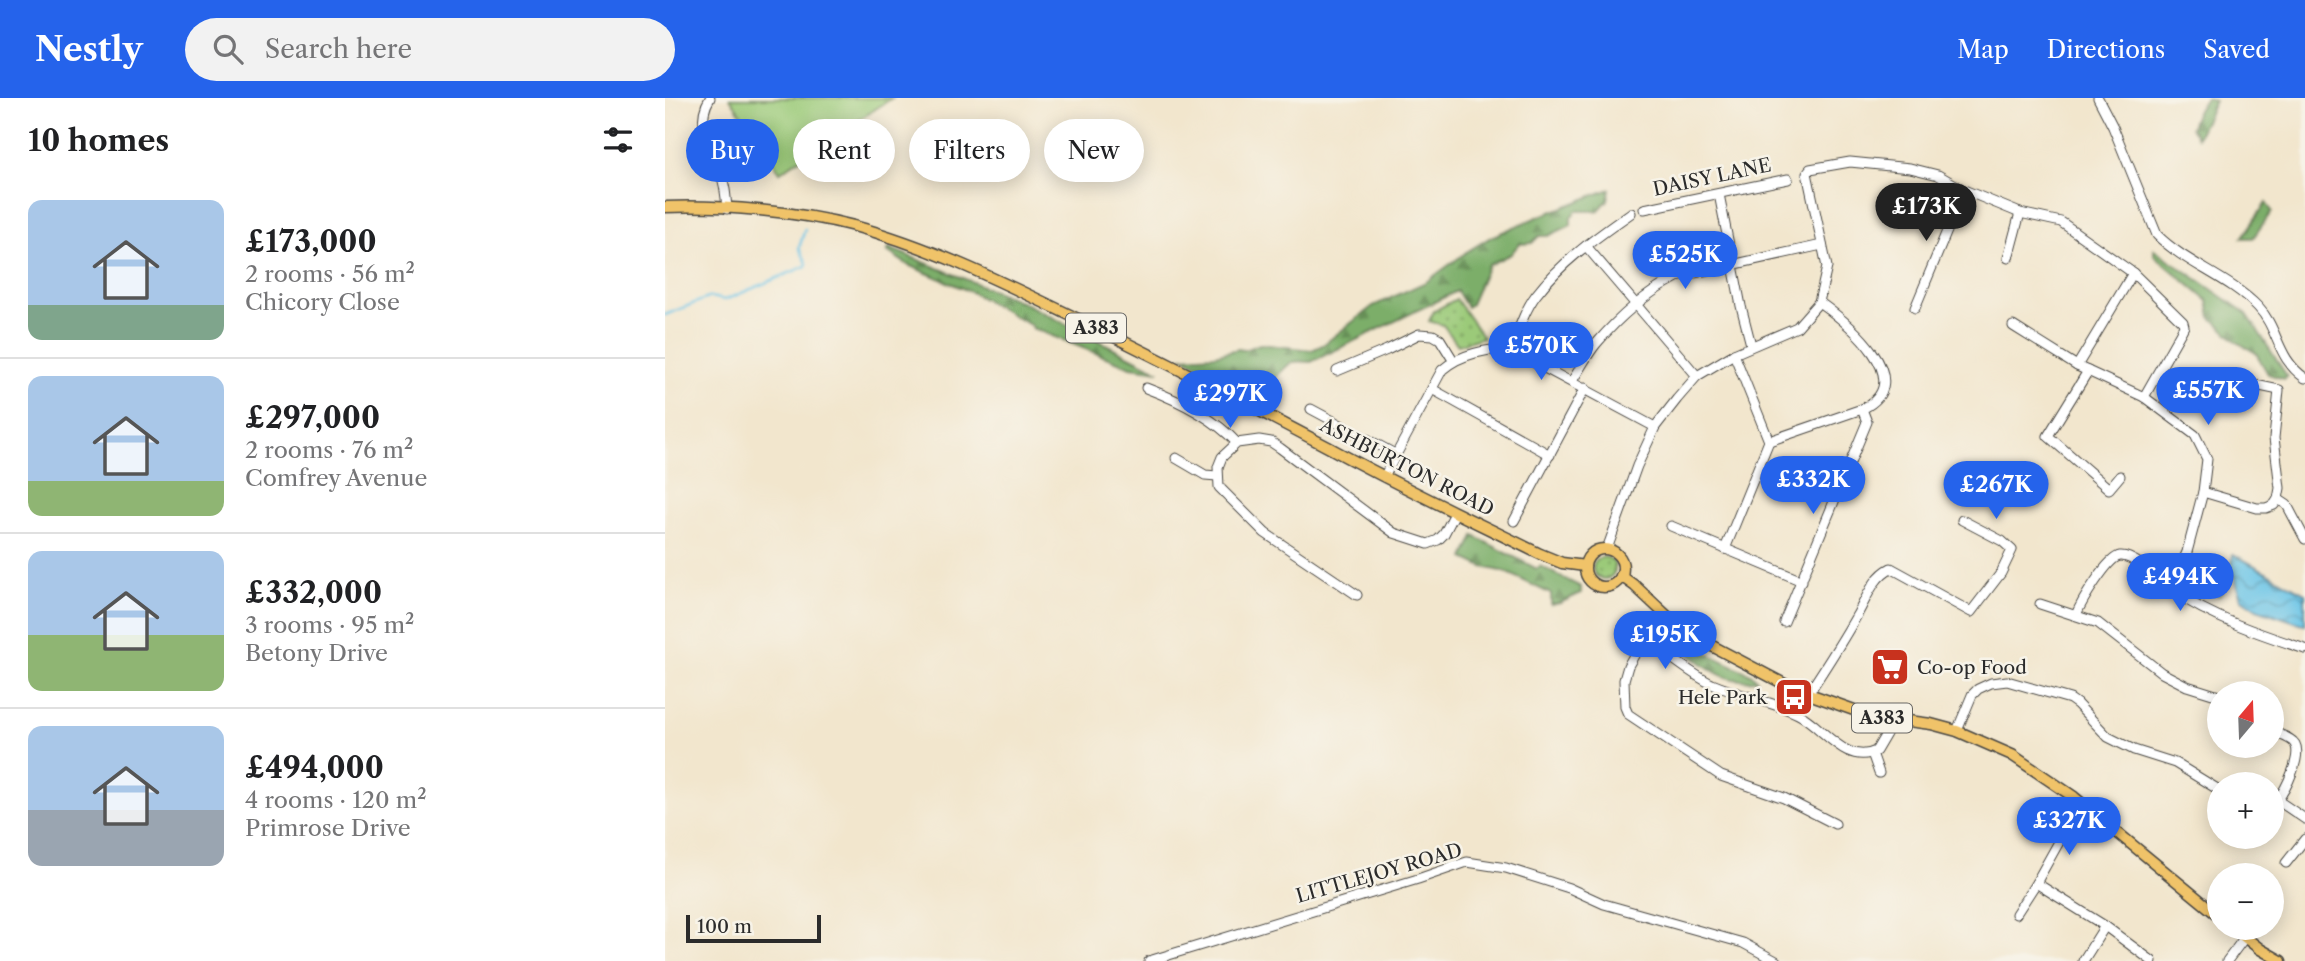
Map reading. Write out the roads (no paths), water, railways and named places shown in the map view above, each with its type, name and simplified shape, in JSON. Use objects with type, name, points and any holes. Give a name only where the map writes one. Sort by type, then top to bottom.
[{"type":"main road","name":"ASHBURTON ROAD","points":[[665,207],[774,213],[852,226],[906,243],[974,270],[1174,366],[1384,477],[1540,554],[1562,563],[1585,566],[1587,578],[1597,586],[1609,586],[1621,576]]},
{"type":"main road","points":[[1585,566],[1595,551],[1607,549]]},
{"type":"main road","name":"A383","points":[[1607,549],[1618,555],[1623,567],[1621,576],[1695,637],[1808,694],[1871,716],[1931,724],[1991,744],[2035,769],[2074,797],[2207,906]]},
{"type":"main road","points":[[2250,940],[2281,961]]},
{"type":"street","points":[[710,98],[703,115],[703,129],[721,172],[727,209]]},
{"type":"street","points":[[2098,98],[2113,127],[2157,235],[2170,248],[2259,308],[2283,355],[2305,378]]},
{"type":"street","points":[[1607,549],[1637,466],[1655,427],[1697,376],[1751,345],[1797,327],[1819,302],[1827,267],[1807,173],[1810,169],[1850,162],[1910,168],[1938,175],[1964,190],[2020,213],[2061,222],[2133,273],[2185,326],[2144,397]]},
{"type":"street","name":"DAISY LANE","points":[[1644,209],[1788,179]]},
{"type":"street","points":[[1915,308],[1964,190]]},
{"type":"street","points":[[1719,194],[1751,345]]},
{"type":"street","name":"DAISY LANE","points":[[1511,350],[1535,296],[1571,257],[1631,213]]},
{"type":"street","points":[[2008,258],[2020,213]]},
{"type":"street","points":[[1572,381],[1596,345],[1637,304],[1677,277],[1822,245]]},
{"type":"street","points":[[1586,246],[1697,376]]},
{"type":"street","points":[[2077,366],[2133,273]]},
{"type":"street","points":[[1769,441],[1862,409],[1876,401],[1882,389],[1883,369],[1879,358],[1819,302]]},
{"type":"street","points":[[2013,326],[2077,366],[2144,397],[2195,435],[2207,459],[2203,492],[2187,552],[2179,570],[2166,586]]},
{"type":"street","points":[[1337,371],[1419,334],[1433,335],[1440,340],[1453,360]]},
{"type":"street","points":[[1384,477],[1442,370],[1453,360],[1496,349],[1511,350],[1655,427]]},
{"type":"street","points":[[1725,549],[1769,441],[1734,354]]},
{"type":"street","points":[[2088,371],[2048,436],[2109,489],[2120,476]]},
{"type":"street","points":[[2203,492],[2257,508],[2274,505],[2278,499],[2279,479],[2274,438],[2279,390],[2255,385]]},
{"type":"street","points":[[1146,388],[1164,394],[1210,420],[1237,443]]},
{"type":"street","points":[[1514,521],[1585,388]]},
{"type":"street","points":[[1432,389],[1550,455]]},
{"type":"street","points":[[1311,409],[1395,454]]},
{"type":"street","points":[[1784,622],[1867,422],[1862,409]]},
{"type":"street","points":[[1357,595],[1265,533],[1219,487],[1217,476],[1222,457],[1237,443],[1259,440],[1271,442],[1385,528],[1415,541],[1428,544],[1438,540],[1455,513]]},
{"type":"street","points":[[1176,458],[1205,475],[1217,476]]},
{"type":"street","points":[[2278,499],[2287,505],[2305,540]]},
{"type":"street","points":[[1808,694],[1883,572],[1891,568],[1901,572],[1971,612],[2001,573],[2012,550],[2002,541],[1962,520]]},
{"type":"street","points":[[1671,526],[1801,581]]},
{"type":"street","points":[[2076,615],[2107,567],[2117,556],[2123,556],[2142,565],[2185,599],[2259,634],[2305,649]]},
{"type":"street","points":[[2040,604],[2098,623],[2162,673],[2187,687],[2207,693]]},
{"type":"street","points":[[1835,824],[1784,798],[1721,776],[1628,714],[1625,707],[1624,680],[1628,666],[1636,652],[1645,645],[1654,645],[1698,677],[1730,691],[1799,714],[1840,747],[1858,753],[1872,754],[1882,744],[1889,719]]},
{"type":"street","points":[[1957,731],[1968,703],[1978,689],[1991,683],[2007,681],[2070,699],[2108,737],[2134,750],[2175,763],[2207,783]]},
{"type":"street","points":[[2284,736],[2296,744],[2298,758],[2284,792]]},
{"type":"street","points":[[1872,754],[1879,773]]},
{"type":"street","points":[[2284,806],[2304,817]]},
{"type":"street","points":[[2016,914],[2060,840],[2054,834]]},
{"type":"street","points":[[2287,863],[2305,839]]},
{"type":"street","name":"LITTLEJOY ROAD","points":[[1149,961],[1467,862],[1506,868],[1605,904],[1743,943],[1776,961]]},
{"type":"street","points":[[2036,883],[2105,926],[2152,961]]},
{"type":"street","points":[[2083,961],[2105,926]]},
{"type":"street","points":[[2227,961],[2243,940]]},
{"type":"water","points":[[2233,554],[2305,593],[2305,625],[2257,609],[2241,598],[2231,568]]},
{"type":"waterway","points":[[665,315],[710,297],[725,300],[806,266],[799,248],[805,229]]},
{"type":"place","name":"Co-op Food","points":[[1890,667]]},
{"type":"place","name":"Hele Park","points":[[1794,697]]}]
